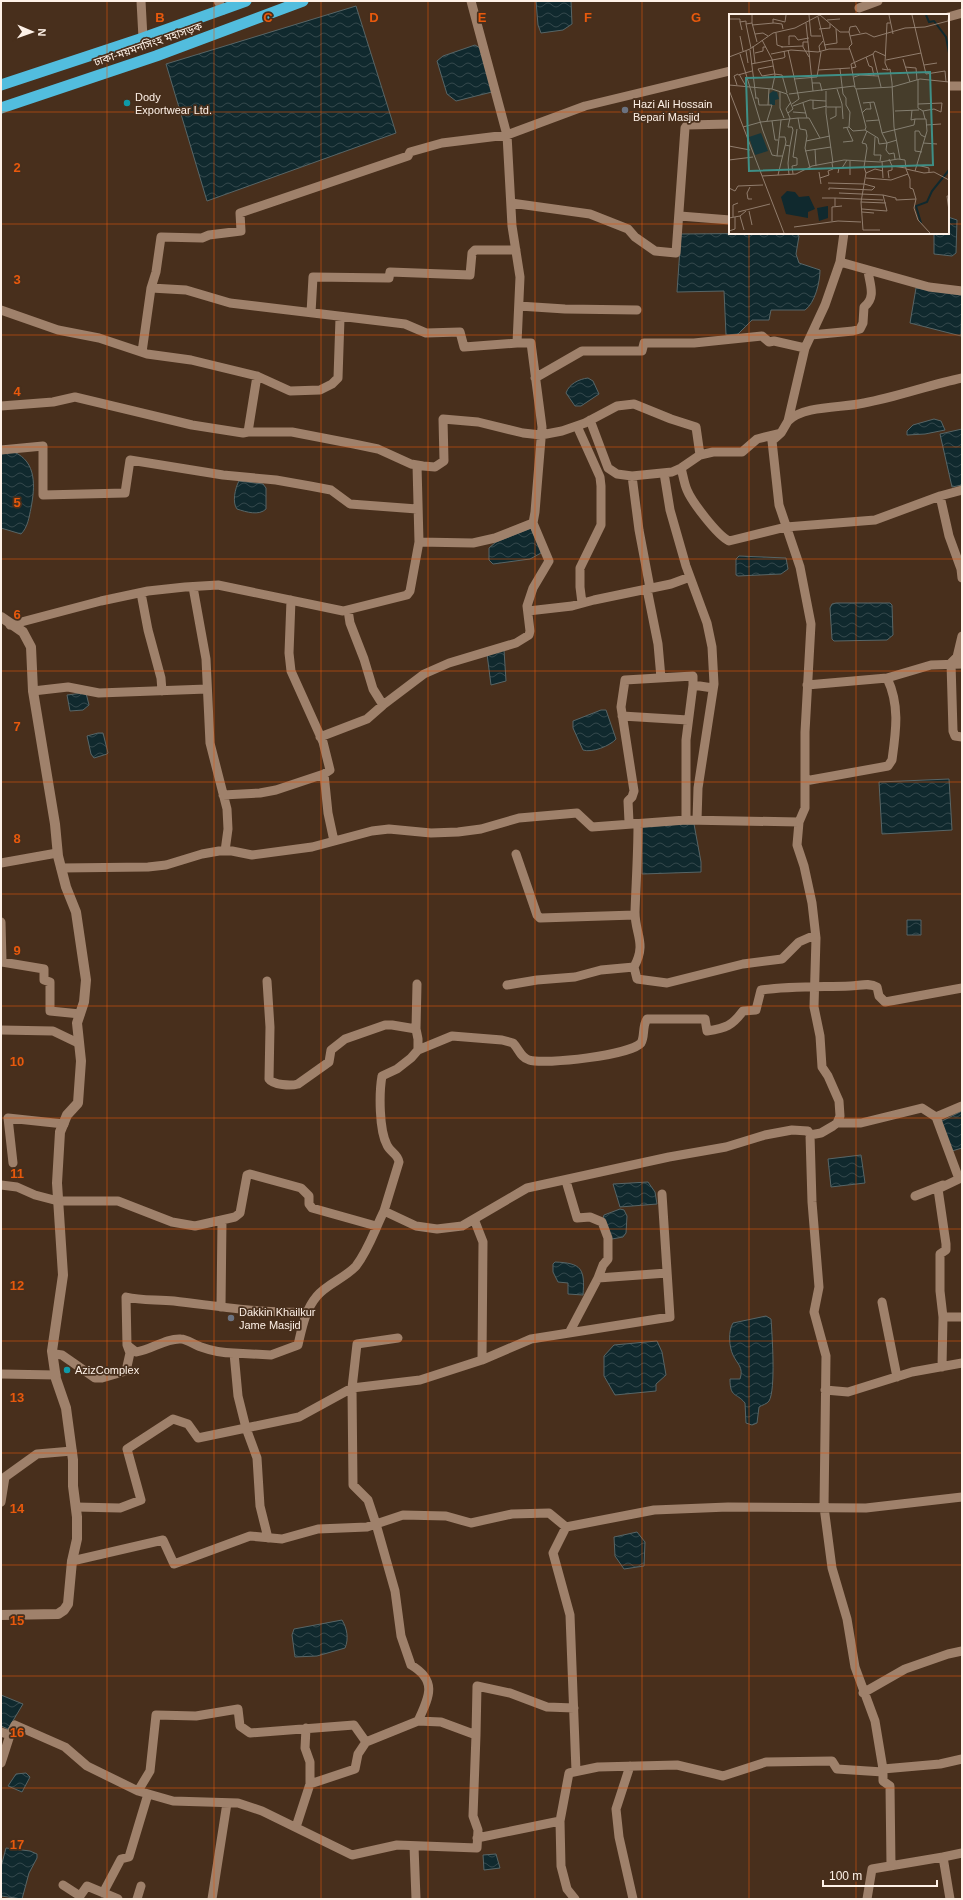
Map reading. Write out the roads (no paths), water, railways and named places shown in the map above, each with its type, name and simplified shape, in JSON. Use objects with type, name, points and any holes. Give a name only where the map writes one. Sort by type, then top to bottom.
[{"type":"highway","name":"ঢাকা-ময়মনসিংহ মহাসড়ক","points":[[1,85],[143,38],[220,5],[246,1]]},
{"type":"highway","name":"ঢাকা-ময়মনসিংহ মহাসড়ক","points":[[1,108],[162,54],[303,1]]},
{"type":"street","points":[[141,1],[143,38]]},
{"type":"street","points":[[471,1],[507,134],[511,203],[520,277],[517,343]]},
{"type":"street","points":[[859,8],[878,1]]},
{"type":"street","points":[[949,17],[962,14]]},
{"type":"street","points":[[142,352],[151,288],[156,272],[161,236],[202,238],[209,235],[241,231],[240,213],[408,156],[410,152],[442,143],[507,134],[585,106],[729,71]]},
{"type":"street","points":[[949,86],[962,86]]},
{"type":"street","points":[[511,203],[590,214],[628,230],[635,237],[655,251],[676,254],[680,216],[685,128],[687,125],[729,124]]},
{"type":"street","points":[[680,216],[729,220]]},
{"type":"street","points":[[788,421],[805,348],[825,305],[840,262],[844,234]]},
{"type":"street","points":[[311,313],[313,277],[389,278],[390,272],[470,275],[472,253],[475,250],[516,250]]},
{"type":"street","points":[[840,262],[929,287],[962,291]]},
{"type":"street","points":[[811,335],[860,329],[863,323],[864,307],[869,303],[872,297],[868,270]]},
{"type":"street","points":[[151,288],[186,290],[230,303],[340,318],[405,324],[426,333],[460,332],[464,347],[531,343],[542,427],[533,523],[549,561],[533,588],[527,606],[530,630],[529,635],[516,643],[449,663],[424,674],[362,722],[320,737]]},
{"type":"street","points":[[519,306],[565,309],[637,310]]},
{"type":"street","points":[[1,310],[58,330],[99,338],[142,352],[191,360],[257,376],[290,391],[320,390],[332,384],[338,378],[340,318]]},
{"type":"street","points":[[535,378],[582,351],[642,351],[644,343],[694,343],[762,336],[769,342],[774,341],[805,348]]},
{"type":"street","points":[[248,432],[257,376]]},
{"type":"street","points":[[837,1123],[840,1116],[838,1101],[828,1076],[822,1067],[820,1036],[814,1007],[815,935],[807,881],[797,845],[799,822],[805,808],[807,685],[811,624],[800,567],[779,505],[772,441],[781,433],[788,421],[793,416],[805,411],[865,403],[962,378]]},
{"type":"street","points":[[1,406],[53,402],[75,397],[192,425],[243,433],[292,432],[354,444],[378,449],[417,465],[435,467],[444,461],[443,419],[478,422],[523,433],[541,435],[562,431],[577,426],[617,406],[634,404],[696,427],[700,455]]},
{"type":"street","points":[[590,420],[608,468],[617,474],[632,476],[664,473],[681,468],[700,455],[714,452],[742,452],[757,439],[781,433]]},
{"type":"street","points":[[577,426],[600,477],[601,486],[601,524],[580,568],[582,603]]},
{"type":"street","points":[[1,450],[43,446],[43,495],[125,493],[130,460],[223,475],[276,480],[331,490],[350,504],[417,508]]},
{"type":"street","points":[[10,625],[101,601],[140,593],[193,586],[218,585],[326,608],[348,610],[407,595],[410,591],[419,542],[417,465]]},
{"type":"street","points":[[681,468],[687,491],[727,540],[786,527],[875,520],[940,496],[962,490]]},
{"type":"street","points":[[664,473],[670,510],[690,577],[707,624],[712,647],[713,688],[699,780],[697,820]]},
{"type":"street","points":[[632,476],[639,530],[658,644],[661,678]]},
{"type":"street","points":[[940,496],[949,536],[961,569],[962,578]]},
{"type":"street","points":[[419,542],[473,544],[495,538],[533,523]]},
{"type":"street","points":[[528,611],[572,606],[671,584],[690,577]]},
{"type":"street","points":[[193,586],[204,645],[210,743],[226,809],[228,829],[224,851]]},
{"type":"street","points":[[140,593],[161,678],[162,691]]},
{"type":"street","points":[[223,795],[260,793],[276,790],[324,774],[330,770],[320,737],[291,671],[289,654],[291,600]]},
{"type":"street","points":[[348,610],[350,623],[364,659],[373,689],[382,705]]},
{"type":"street","points":[[1,617],[10,625],[22,632],[31,647],[33,691],[54,824],[57,853],[76,912],[86,980],[84,1002],[77,1023],[81,1061],[78,1103],[67,1115],[60,1132],[58,1201],[63,1275],[52,1351],[56,1375],[66,1408],[72,1451],[77,1539],[72,1561],[68,1604],[64,1610],[58,1614],[1,1615]]},
{"type":"street","points":[[962,636],[957,657],[951,663],[953,731],[954,736],[962,737]]},
{"type":"street","points":[[807,685],[887,678],[924,666],[951,663],[962,664]]},
{"type":"street","points":[[641,824],[629,822],[628,801],[632,797],[634,791],[621,708],[625,680],[693,676],[686,740],[686,820]]},
{"type":"street","points":[[805,781],[888,766],[892,760],[897,712],[893,691],[887,678]]},
{"type":"street","points":[[693,685],[713,688]]},
{"type":"street","points":[[33,691],[68,687],[99,693],[207,689]]},
{"type":"street","points":[[622,716],[688,720]]},
{"type":"street","points":[[324,774],[328,813],[334,841]]},
{"type":"street","points":[[61,868],[148,867],[166,865],[202,854],[224,851],[252,854],[312,846],[372,831],[389,829],[431,833],[458,832],[481,829],[519,818],[577,813],[592,827],[686,820],[799,822]]},
{"type":"street","points":[[641,824],[635,915],[641,943],[639,958],[634,967],[637,979],[667,983],[743,964],[782,959],[799,942],[815,935]]},
{"type":"street","points":[[1,863],[57,853]]},
{"type":"street","points":[[516,854],[537,916],[540,918],[635,915]]},
{"type":"street","points":[[1,922],[2,962],[44,969],[44,980],[50,982],[50,1011],[80,1014]]},
{"type":"street","points":[[506,985],[537,980],[575,977],[601,970],[634,967]]},
{"type":"street","points":[[267,981],[270,1026],[268,1079],[272,1082],[293,1085],[298,1084],[329,1062],[331,1050],[344,1039],[385,1025],[416,1029]]},
{"type":"street","points":[[417,984],[416,1029],[418,1034],[418,1050]]},
{"type":"street","points":[[127,1345],[136,1352],[146,1350],[171,1340],[182,1339],[218,1352],[271,1355],[298,1345],[303,1321],[317,1296],[348,1274],[356,1266],[370,1244],[376,1226],[384,1210],[399,1162],[396,1154],[387,1145],[383,1136],[380,1086],[382,1076],[397,1069],[411,1058],[418,1050],[452,1036],[502,1040],[513,1043],[522,1058],[531,1061],[574,1061],[617,1052],[637,1046],[642,1042],[646,1019],[705,1019],[707,1031],[723,1028],[734,1023],[743,1011],[756,1010],[761,990],[787,986],[856,986],[872,984],[877,987],[881,1000],[884,1002],[962,988]]},
{"type":"street","points":[[1,1030],[54,1030],[78,1043]]},
{"type":"street","points":[[936,1117],[962,1106]]},
{"type":"street","points":[[810,1135],[820,1133],[837,1123],[861,1123],[922,1108],[936,1117],[959,1179]]},
{"type":"street","points":[[13,1163],[8,1118],[64,1124]]},
{"type":"street","points":[[384,1210],[416,1226],[437,1229],[462,1226],[527,1188],[669,1157],[726,1147],[765,1135],[792,1130],[808,1131],[810,1135],[812,1202],[819,1287],[814,1312],[826,1356],[824,1507],[832,1568],[847,1619],[855,1667],[863,1693],[875,1721],[883,1770],[883,1781],[890,1786],[891,1866]]},
{"type":"street","points":[[1,1185],[16,1187],[34,1195],[58,1201],[118,1201],[172,1222],[195,1226],[235,1217],[240,1213],[247,1175],[250,1174],[301,1188],[309,1196],[309,1204],[312,1208],[376,1226]]},
{"type":"street","points":[[915,1196],[959,1179]]},
{"type":"street","points":[[942,1367],[943,1317],[940,1291],[940,1254],[946,1250],[946,1244],[938,1189],[959,1179]]},
{"type":"street","points":[[566,1180],[577,1218],[590,1218],[602,1222],[606,1230],[608,1259],[603,1264],[598,1278],[570,1333]]},
{"type":"street","points":[[76,1507],[120,1508],[141,1500],[127,1449],[173,1419],[188,1424],[198,1438],[299,1417],[352,1388],[420,1380],[482,1360],[531,1339],[670,1317],[662,1194]]},
{"type":"street","points":[[474,1218],[483,1242],[482,1360]]},
{"type":"street","points":[[221,1307],[222,1220]]},
{"type":"street","points":[[598,1278],[667,1273]]},
{"type":"street","points":[[52,1351],[55,1354],[62,1355],[95,1378],[102,1378],[126,1371],[130,1353],[127,1345],[126,1296],[138,1300],[160,1299],[221,1307],[308,1312]]},
{"type":"street","points":[[882,1302],[897,1377]]},
{"type":"street","points":[[943,1317],[962,1317]]},
{"type":"street","points":[[398,1338],[358,1344],[352,1388],[353,1485],[368,1500],[376,1524],[396,1591],[401,1636],[410,1665],[422,1671],[428,1681],[429,1696],[418,1721]]},
{"type":"street","points":[[234,1353],[238,1396],[246,1428],[257,1458],[260,1506],[268,1538]]},
{"type":"street","points":[[825,1390],[848,1392],[912,1372],[962,1363]]},
{"type":"street","points":[[1,1374],[56,1375]]},
{"type":"street","points":[[1,1502],[3,1477],[37,1454],[72,1451]]},
{"type":"street","points":[[566,1527],[654,1510],[728,1506],[866,1508],[962,1497]]},
{"type":"street","points":[[72,1561],[163,1540],[174,1564],[250,1536],[282,1539],[318,1529],[367,1527],[403,1515],[446,1516],[471,1523],[512,1514],[549,1513],[566,1527]]},
{"type":"street","points":[[566,1527],[552,1553],[570,1615],[576,1771]]},
{"type":"street","points":[[863,1693],[906,1669],[948,1654],[962,1651]]},
{"type":"street","points":[[1,1763],[5,1734],[15,1725],[65,1747],[87,1766],[138,1791],[173,1801],[238,1803],[262,1811],[352,1855],[397,1846],[477,1848],[478,1830],[473,1816],[477,1686],[510,1692],[547,1707],[574,1708]]},
{"type":"street","points":[[138,1791],[150,1771],[156,1716],[196,1716],[238,1709],[240,1726],[250,1733],[354,1725],[366,1742]]},
{"type":"street","points":[[310,1784],[355,1769],[358,1754],[366,1742],[418,1721],[441,1722],[476,1735]]},
{"type":"street","points":[[296,1827],[310,1784],[310,1762],[305,1748],[306,1728]]},
{"type":"street","points":[[575,1899],[567,1889],[561,1866],[560,1821],[569,1773],[598,1767],[678,1764],[723,1776],[766,1762],[832,1761],[837,1769],[883,1770],[940,1764],[962,1759]]},
{"type":"street","points":[[630,1766],[616,1809],[619,1837],[633,1899]]},
{"type":"street","points":[[103,1893],[121,1859],[129,1857],[148,1794]]},
{"type":"street","points":[[212,1899],[227,1803]]},
{"type":"street","points":[[477,1838],[560,1821]]},
{"type":"street","points":[[414,1846],[416,1899]]},
{"type":"street","points":[[867,1899],[872,1870],[962,1853]]},
{"type":"street","points":[[943,1857],[950,1899]]},
{"type":"street","points":[[63,1885],[80,1896],[87,1886],[118,1899]]},
{"type":"street","points":[[137,1899],[141,1886]]},
{"type":"water","points":[[536,1],[571,1],[572,24],[563,30],[541,33],[538,25]]},
{"type":"water","points":[[356,6],[396,133],[207,201],[166,64]]},
{"type":"water","points":[[475,45],[480,48],[492,92],[456,101],[447,94],[437,61],[443,56]]},
{"type":"water","points":[[949,217],[957,220],[956,253],[952,256],[934,254],[934,234],[949,234]]},
{"type":"water","points":[[681,234],[796,234],[799,236],[796,254],[799,263],[820,270],[816,292],[812,302],[805,310],[771,310],[769,320],[752,320],[738,334],[726,335],[724,291],[677,292]]},
{"type":"water","points":[[916,288],[962,295],[961,336],[910,323]]},
{"type":"water","points":[[588,378],[593,381],[599,394],[581,406],[575,406],[566,393],[567,390],[575,382]]},
{"type":"water","points":[[934,419],[941,421],[945,430],[925,434],[907,435],[907,431],[913,425]]},
{"type":"water","points":[[962,429],[962,485],[952,487],[940,434]]},
{"type":"water","points":[[14,452],[27,462],[33,476],[33,492],[29,518],[27,525],[21,534],[1,528],[1,454]]},
{"type":"water","points":[[239,481],[263,484],[266,488],[266,509],[256,513],[237,509],[235,506],[235,495],[236,487]]},
{"type":"water","points":[[531,528],[541,553],[530,559],[493,564],[489,560],[489,548],[496,542]]},
{"type":"water","points":[[739,556],[786,558],[788,569],[781,574],[738,576],[736,575],[736,559]]},
{"type":"water","points":[[890,603],[892,605],[893,635],[887,640],[834,641],[832,639],[830,608],[832,604]]},
{"type":"water","points":[[504,650],[506,681],[491,685],[487,654]]},
{"type":"water","points":[[86,693],[89,705],[83,710],[70,711],[67,695]]},
{"type":"water","points":[[601,710],[606,710],[616,739],[610,744],[601,748],[591,751],[583,750],[573,728],[573,721]]},
{"type":"water","points":[[103,733],[108,753],[94,758],[91,754],[87,736]]},
{"type":"water","points":[[949,779],[952,830],[882,834],[879,782]]},
{"type":"water","points":[[694,824],[701,862],[701,872],[642,874],[642,827]]},
{"type":"water","points":[[907,920],[921,920],[921,935],[907,935]]},
{"type":"water","points":[[962,1111],[962,1148],[952,1151],[940,1122]]},
{"type":"water","points":[[861,1155],[865,1183],[831,1187],[828,1159]]},
{"type":"water","points":[[648,1182],[655,1192],[657,1204],[620,1207],[613,1184]]},
{"type":"water","points":[[620,1209],[624,1210],[627,1216],[626,1233],[623,1237],[612,1239],[602,1221],[604,1215]]},
{"type":"water","points":[[555,1262],[571,1264],[580,1269],[583,1279],[583,1295],[568,1294],[568,1283],[558,1282],[553,1272],[553,1264]]},
{"type":"water","points":[[766,1316],[771,1319],[773,1361],[771,1395],[766,1404],[759,1407],[757,1423],[752,1425],[746,1423],[745,1403],[732,1392],[730,1385],[730,1379],[740,1379],[741,1375],[740,1366],[732,1352],[730,1343],[731,1326],[733,1323]]},
{"type":"water","points":[[657,1341],[662,1352],[666,1375],[656,1384],[656,1391],[615,1395],[604,1376],[604,1356],[614,1345]]},
{"type":"water","points":[[637,1532],[645,1542],[644,1566],[624,1569],[615,1556],[614,1537]]},
{"type":"water","points":[[342,1620],[347,1634],[345,1648],[317,1656],[295,1657],[292,1635],[294,1629]]},
{"type":"water","points":[[1,1695],[23,1704],[8,1729],[1,1726]]},
{"type":"water","points":[[26,1773],[30,1777],[22,1792],[8,1786],[16,1774]]},
{"type":"water","points":[[6,1848],[30,1851],[37,1854],[37,1858],[29,1873],[22,1899],[1,1896],[1,1867]]},
{"type":"water","points":[[496,1854],[500,1868],[484,1870],[483,1855]]},
{"type":"place","name":"Dody Exportwear Ltd.","points":[[127,103]]},
{"type":"place","name":"Hazi Ali Hossain Bepari Masjid","points":[[625,110]]},
{"type":"place","name":"Dakkin Khailkur Jame Masjid","points":[[231,1318]]},
{"type":"place","name":"AzizComplex","points":[[67,1370]]}]
